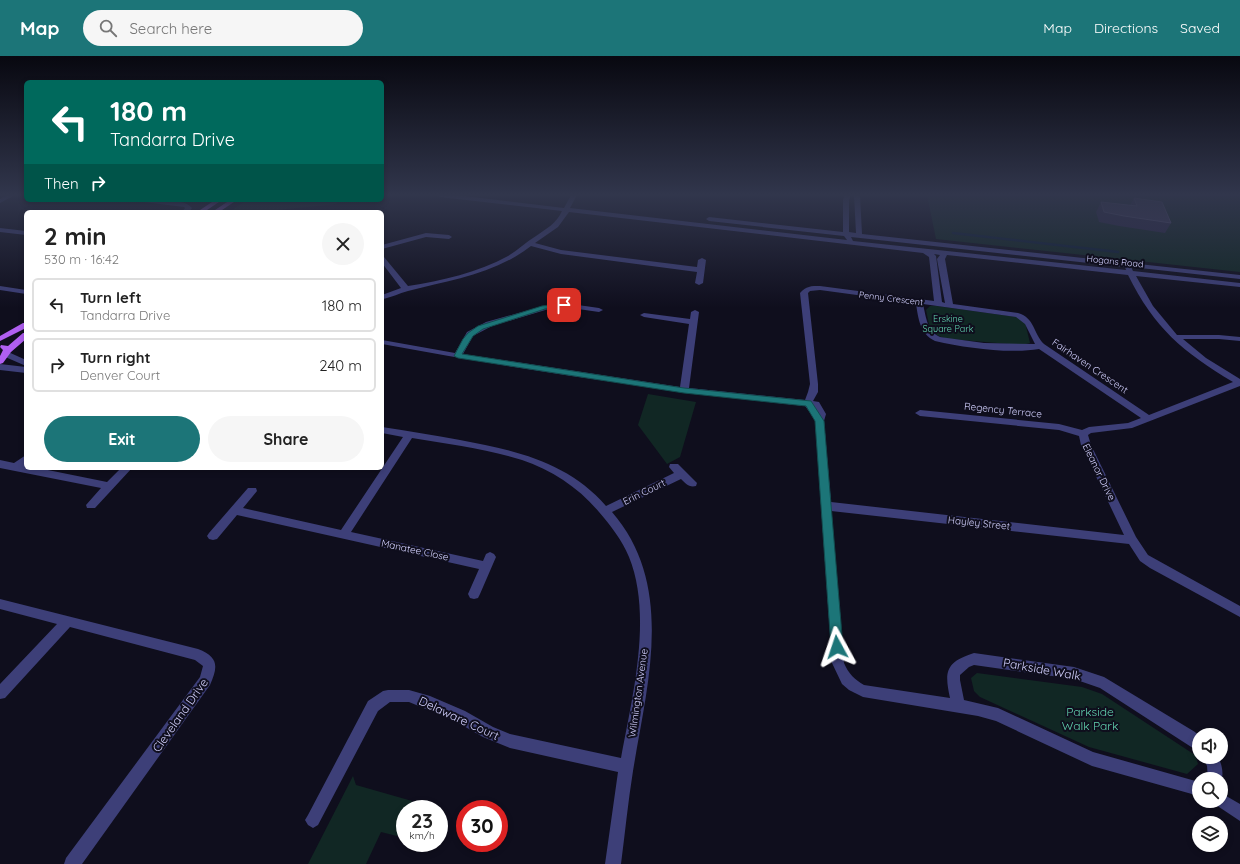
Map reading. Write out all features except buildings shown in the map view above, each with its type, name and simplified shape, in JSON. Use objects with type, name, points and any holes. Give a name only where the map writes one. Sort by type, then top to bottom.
[{"type":"main road","points":[[0,339],[24,326]]},
{"type":"main road","points":[[3,353],[24,337]]},
{"type":"street","points":[[384,246],[424,233],[449,238]]},
{"type":"street","points":[[384,297],[393,295],[405,288],[462,275],[504,261],[541,236],[548,233]]},
{"type":"street","name":"Hogans Road","points":[[773,233],[852,243],[1240,285]]},
{"type":"street","name":"Hogans Road","points":[[834,233],[1240,277]]},
{"type":"street","points":[[846,234],[852,243],[860,236],[860,233]]},
{"type":"street","points":[[531,244],[561,252],[701,270]]},
{"type":"street","points":[[924,250],[932,256],[938,304]]},
{"type":"street","points":[[946,253],[941,257],[941,259],[949,305]]},
{"type":"street","points":[[699,283],[702,260]]},
{"type":"street","points":[[384,261],[405,288]]},
{"type":"street","points":[[1127,265],[1150,308],[1174,337],[1211,366],[1240,383]]},
{"type":"street","points":[[1172,270],[1179,278]]},
{"type":"street","points":[[799,284],[810,290],[807,310],[814,384],[812,404]]},
{"type":"street","points":[[0,288],[24,292]]},
{"type":"street","name":"Penny Crescent","points":[[810,290],[844,292],[938,304]]},
{"type":"street","points":[[919,301],[927,331],[935,339],[951,342],[1024,348],[1041,346]]},
{"type":"street","name":"Fairhaven Crescent","points":[[938,304],[1018,314],[1029,321],[1036,341],[1041,346],[1149,419]]},
{"type":"street","points":[[458,356],[465,340],[470,334],[489,324],[551,306],[564,305],[599,310]]},
{"type":"street","points":[[684,390],[695,312]]},
{"type":"street","points":[[643,314],[694,322]]},
{"type":"street","points":[[1174,337],[1219,337],[1240,339]]},
{"type":"street","points":[[384,342],[458,356],[684,390],[812,404],[821,414],[819,421],[838,663],[844,677],[851,684],[863,691],[978,709],[998,715],[1092,759],[1192,788]]},
{"type":"street","points":[[3,353],[24,367]]},
{"type":"street","points":[[0,367],[24,368]]},
{"type":"street","name":"Eleanor Drive","points":[[1240,383],[1129,426],[1089,430],[1083,434],[1086,445],[1132,540],[1141,554],[1154,565],[1240,612]]},
{"type":"street","name":"Regency Terrace","points":[[920,413],[1059,428],[1083,434]]},
{"type":"street","name":"Wilmington Avenue","points":[[384,430],[500,451],[527,458],[562,474],[588,492],[607,510],[628,542],[638,564],[647,617],[642,677],[626,766],[613,864]]},
{"type":"street","points":[[344,534],[410,434]]},
{"type":"street","points":[[16,467],[24,460]]},
{"type":"street","points":[[0,464],[24,469]]},
{"type":"street","points":[[31,470],[109,486]]},
{"type":"street","points":[[91,505],[125,470]]},
{"type":"street","name":"Erin Court","points":[[607,510],[677,471],[692,483]]},
{"type":"street","points":[[213,536],[252,491]]},
{"type":"street","name":"Hayley Street","points":[[826,506],[1132,540]]},
{"type":"street","name":"Manatee Close","points":[[236,511],[344,534],[488,561],[474,594]]},
{"type":"street","name":"Cleveland Drive","points":[[0,604],[198,655],[208,660],[210,665],[206,681],[72,864]]},
{"type":"street","points":[[0,693],[68,621]]},
{"type":"street","name":"Parkside Walk","points":[[959,706],[953,680],[954,672],[966,662],[974,659],[1074,673],[1104,683],[1192,739]]},
{"type":"street","name":"Delaware Court","points":[[313,820],[372,706],[388,696],[409,696],[430,703],[460,716],[488,732],[510,741],[626,766]]},
{"type":"street","points":[[1228,805],[1240,813]]},
{"type":"green space","points":[[935,233],[1240,233],[1240,272],[936,239]]},
{"type":"green space","name":"Erskine Square Park","points":[[930,306],[1017,317],[1025,322],[1030,343],[1022,345],[949,339],[942,337],[934,333],[930,326],[926,310]]},
{"type":"green space","points":[[648,394],[696,402],[680,457],[667,464],[638,425]]},
{"type":"green space","name":"Parkside Walk Park","points":[[977,673],[1082,687],[1102,694],[1192,753],[1192,764],[1198,764],[1187,774],[1089,747],[980,697],[974,691],[971,678]]},
{"type":"green space","points":[[353,776],[356,785],[408,800],[396,800],[396,836],[381,832],[366,864],[308,864]]},
{"type":"waterway","points":[[953,233],[1118,252]]},
{"type":"route","points":[[564,305],[544,307],[481,327],[470,334],[465,340],[458,356],[684,390],[808,403],[819,421],[837,647]]}]
